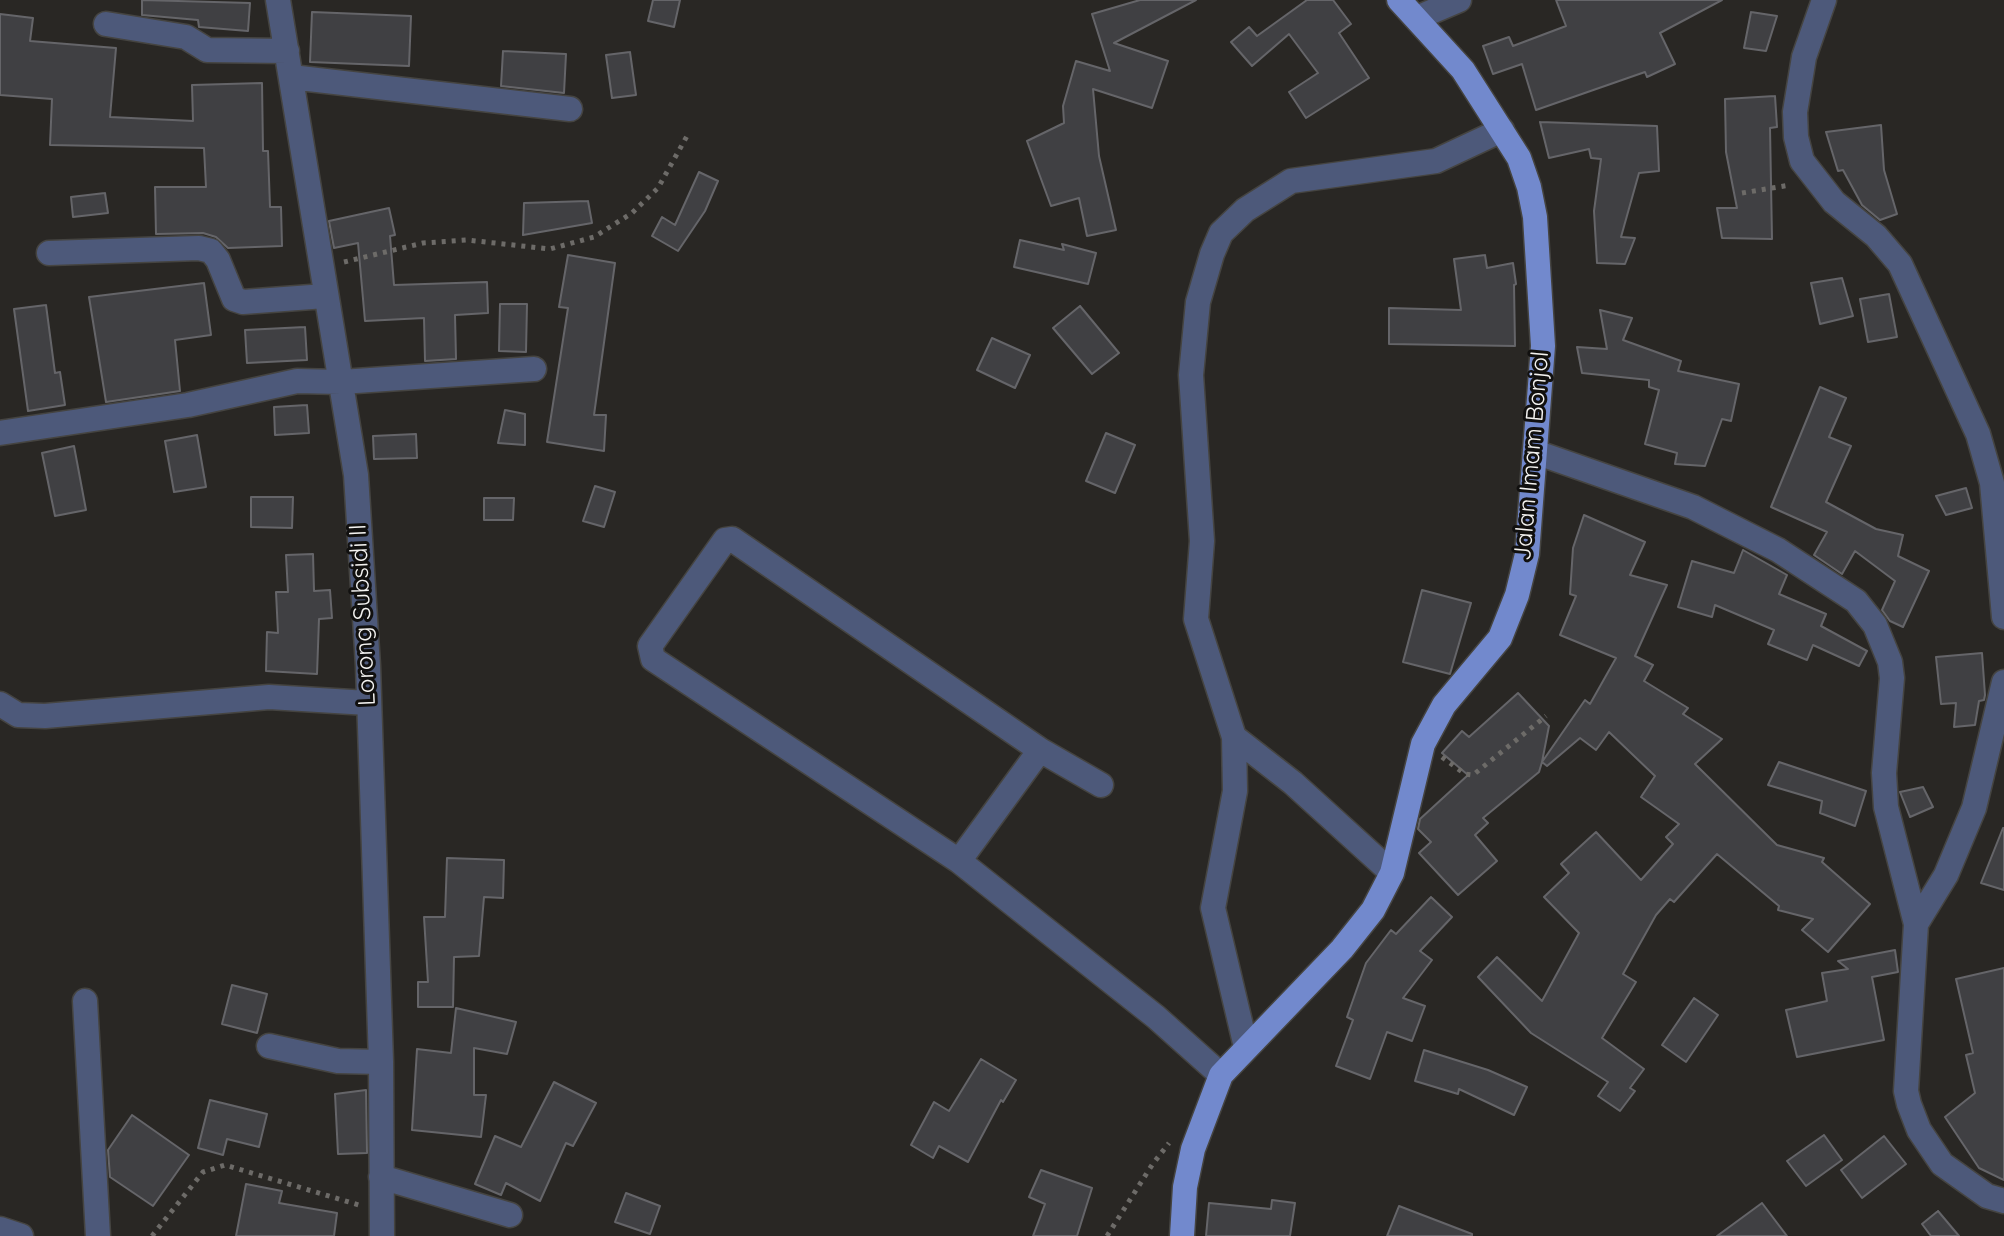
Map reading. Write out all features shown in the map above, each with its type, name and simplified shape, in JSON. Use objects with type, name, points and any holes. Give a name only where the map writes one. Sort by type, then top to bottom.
[{"type":"main road","name":"Jalan Imam Bonjol","points":[[1182,1236],[1185,1187],[1193,1149],[1221,1075],[1342,949],[1373,910],[1392,873],[1423,744],[1444,705],[1500,638],[1510,617],[1527,554],[1543,346],[1535,217],[1519,158],[1502,130],[1463,70],[1399,0]]},
{"type":"street","name":"Lorong Subsidi II","points":[[278,0],[319,269],[356,475],[381,1062],[383,1224]]},
{"type":"street","points":[[1417,18],[1459,0]]},
{"type":"street","points":[[1824,0],[1804,57],[1795,112],[1796,137],[1802,161],[1814,180],[1886,246],[1900,264],[1978,434],[1992,483],[2004,617]]},
{"type":"street","points":[[106,24],[186,37],[207,50],[287,51]]},
{"type":"street","points":[[291,77],[570,109]]},
{"type":"street","points":[[1246,1047],[1213,908],[1214,888],[1235,791],[1234,737],[1196,619],[1202,541],[1192,352],[1198,302],[1221,233],[1245,210],[1291,181],[1436,161],[1502,130]]},
{"type":"street","points":[[49,253],[199,248],[211,251],[218,260],[234,299],[243,302],[325,296]]},
{"type":"street","points":[[0,433],[188,405],[297,381],[341,382],[534,369]]},
{"type":"street","points":[[1535,452],[1693,507],[1778,550],[1856,601],[1875,625],[1890,662],[1893,696],[1884,788],[1889,826],[1916,924],[1906,1091],[1919,1130],[1942,1164],[1987,1196],[2004,1201]]},
{"type":"street","points":[[1101,785],[1040,750],[737,542],[725,540],[650,646],[653,659],[959,861],[1156,1017],[1221,1075]]},
{"type":"street","points":[[1916,924],[1946,875],[1974,808],[2004,682]]},
{"type":"street","points":[[0,704],[18,715],[45,716],[269,697],[368,703]]},
{"type":"street","points":[[1234,737],[1293,783],[1392,873]]},
{"type":"street","points":[[959,861],[1040,750]]},
{"type":"street","points":[[85,1001],[98,1236]]},
{"type":"street","points":[[269,1046],[338,1061],[381,1062]]},
{"type":"street","points":[[381,1177],[510,1215]]},
{"type":"street","points":[[0,1229],[21,1236]]},
{"type":"path","points":[[319,269],[423,243],[467,240],[550,249],[594,237],[632,213],[658,188],[687,136]]},
{"type":"path","points":[[1742,193],[1814,180]]},
{"type":"path","points":[[1423,744],[1471,776],[1546,716]]},
{"type":"path","points":[[1107,1236],[1152,1165],[1178,1132]]},
{"type":"path","points":[[152,1236],[203,1172],[225,1165],[383,1224]]},
{"type":"building","points":[[142,0],[250,3],[248,31],[199,27],[198,20],[142,15]]},
{"type":"building","points":[[653,0],[680,0],[674,27],[648,21]]},
{"type":"building","points":[[1140,0],[1196,0],[1114,43],[1168,61],[1152,108],[1093,89],[1099,156],[1116,230],[1087,236],[1079,198],[1051,206],[1027,141],[1064,123],[1063,106],[1076,61],[1110,71],[1092,14]]},
{"type":"building","points":[[1307,0],[1333,0],[1351,24],[1339,33],[1369,78],[1306,118],[1289,92],[1318,73],[1289,34],[1252,66],[1231,42],[1249,27],[1257,36]]},
{"type":"building","points":[[1556,0],[1722,0],[1660,33],[1675,64],[1647,77],[1645,72],[1536,110],[1522,64],[1493,74],[1483,46],[1509,37],[1513,46],[1566,26]]},
{"type":"building","points":[[312,12],[411,16],[409,66],[310,62]]},
{"type":"building","points":[[1751,12],[1777,16],[1766,51],[1744,48]]},
{"type":"building","points":[[0,14],[33,18],[30,41],[116,48],[110,117],[193,121],[192,85],[262,83],[263,151],[268,151],[270,207],[281,207],[282,246],[228,248],[216,237],[203,233],[156,234],[155,187],[206,187],[204,148],[50,145],[52,99],[0,95]]},
{"type":"building","points":[[503,51],[566,54],[564,93],[501,86]]},
{"type":"building","points":[[630,52],[636,95],[612,98],[606,55]]},
{"type":"building","points":[[1775,96],[1777,127],[1770,128],[1772,239],[1722,238],[1717,208],[1737,208],[1726,152],[1725,99]]},
{"type":"building","points":[[1540,122],[1657,126],[1659,171],[1639,173],[1621,237],[1635,238],[1625,264],[1597,263],[1594,211],[1601,159],[1591,158],[1589,149],[1549,158]]},
{"type":"building","points":[[1881,125],[1884,170],[1897,214],[1880,220],[1862,205],[1843,170],[1838,171],[1826,132]]},
{"type":"building","points":[[699,172],[718,181],[705,211],[678,251],[652,236],[662,217],[675,225]]},
{"type":"building","points":[[105,193],[108,213],[73,217],[71,197]]},
{"type":"building","points":[[588,201],[592,223],[523,235],[524,203]]},
{"type":"building","points":[[389,208],[395,235],[390,236],[394,285],[487,282],[488,313],[455,315],[456,359],[425,361],[424,318],[365,321],[358,243],[334,248],[329,221]]},
{"type":"building","points":[[1020,240],[1064,250],[1062,244],[1096,253],[1088,284],[1014,267]]},
{"type":"building","points":[[568,255],[615,263],[594,415],[606,415],[604,451],[547,442],[568,308],[559,307]]},
{"type":"building","points":[[1485,255],[1487,268],[1513,263],[1516,284],[1515,346],[1389,344],[1389,308],[1461,310],[1454,259]]},
{"type":"building","points":[[1842,278],[1853,316],[1820,324],[1811,283]]},
{"type":"building","points":[[204,283],[211,335],[175,340],[180,391],[106,402],[89,297]]},
{"type":"building","points":[[1889,294],[1897,337],[1868,342],[1860,299]]},
{"type":"building","points":[[500,304],[527,304],[526,352],[499,351]]},
{"type":"building","points":[[46,305],[55,373],[60,372],[65,405],[28,411],[14,309]]},
{"type":"building","points":[[1080,306],[1119,353],[1092,374],[1053,328]]},
{"type":"building","points":[[1600,310],[1632,318],[1623,340],[1681,361],[1678,371],[1739,384],[1731,421],[1722,419],[1705,466],[1675,464],[1677,453],[1645,444],[1659,390],[1649,387],[1649,380],[1582,373],[1577,347],[1607,349]]},
{"type":"building","points":[[305,327],[307,360],[247,363],[245,330]]},
{"type":"building","points":[[992,338],[1030,355],[1015,388],[977,370]]},
{"type":"building","points":[[1820,387],[1846,398],[1829,437],[1851,446],[1826,502],[1876,529],[1903,535],[1898,556],[1929,571],[1903,627],[1890,621],[1882,610],[1895,581],[1855,551],[1842,574],[1814,555],[1827,532],[1771,507]]},
{"type":"building","points":[[307,405],[309,433],[275,435],[274,407]]},
{"type":"building","points":[[505,410],[525,414],[525,445],[498,443]]},
{"type":"building","points":[[1106,433],[1135,445],[1115,493],[1086,481]]},
{"type":"building","points":[[416,434],[417,458],[374,459],[373,436]]},
{"type":"building","points":[[197,435],[206,487],[174,492],[165,441]]},
{"type":"building","points":[[74,446],[86,510],[55,516],[42,453]]},
{"type":"building","points":[[595,486],[615,492],[604,527],[583,521]]},
{"type":"building","points":[[1966,488],[1972,508],[1946,515],[1936,496]]},
{"type":"building","points":[[251,497],[293,497],[292,528],[251,527]]},
{"type":"building","points":[[484,498],[514,498],[513,520],[484,520]]},
{"type":"building","points":[[1584,515],[1645,542],[1630,575],[1667,585],[1635,656],[1653,665],[1644,681],[1688,708],[1683,714],[1722,739],[1695,764],[1777,845],[1824,858],[1822,862],[1870,904],[1828,952],[1802,930],[1813,919],[1778,910],[1779,906],[1717,854],[1674,902],[1670,899],[1656,915],[1623,974],[1636,982],[1602,1038],[1644,1069],[1630,1088],[1635,1091],[1620,1111],[1598,1096],[1608,1082],[1531,1033],[1478,977],[1497,957],[1542,1001],[1579,933],[1544,897],[1569,873],[1561,864],[1596,832],[1641,880],[1673,844],[1666,837],[1679,824],[1641,797],[1655,776],[1609,732],[1596,750],[1580,738],[1547,766],[1542,762],[1585,700],[1590,704],[1616,658],[1560,635],[1576,596],[1570,594],[1573,548]]},
{"type":"building","points":[[1743,550],[1787,575],[1779,594],[1826,614],[1821,626],[1867,651],[1859,666],[1813,645],[1807,660],[1768,644],[1774,630],[1715,605],[1712,617],[1678,607],[1692,561],[1734,573]]},
{"type":"building","points":[[313,554],[314,591],[330,590],[332,618],[319,619],[317,674],[266,671],[267,632],[278,633],[276,592],[288,592],[286,555]]},
{"type":"building","points":[[1422,590],[1471,603],[1450,674],[1403,662]]},
{"type":"building","points":[[1982,653],[1985,695],[1984,700],[1979,701],[1975,725],[1954,727],[1956,703],[1941,704],[1936,657]]},
{"type":"building","points":[[1518,693],[1549,726],[1539,772],[1483,818],[1488,823],[1475,835],[1497,861],[1458,895],[1419,853],[1431,842],[1418,829],[1420,819],[1468,775],[1442,753],[1462,731],[1469,737]]},
{"type":"building","points":[[1779,762],[1866,791],[1855,826],[1820,813],[1822,801],[1768,785]]},
{"type":"building","points":[[1923,787],[1933,807],[1910,817],[1900,792]]},
{"type":"building","points":[[2004,828],[2004,890],[1981,883]]},
{"type":"building","points":[[447,858],[504,860],[503,898],[484,897],[479,956],[454,957],[453,1007],[418,1007],[418,982],[428,982],[424,917],[445,917]]},
{"type":"building","points":[[1431,897],[1452,917],[1420,951],[1432,960],[1403,998],[1425,1006],[1412,1041],[1387,1032],[1370,1079],[1336,1066],[1353,1020],[1347,1017],[1366,963],[1391,930],[1396,934]]},
{"type":"building","points":[[1895,950],[1898,972],[1872,977],[1884,1040],[1797,1057],[1786,1010],[1827,1001],[1822,973],[1848,969],[1838,961]]},
{"type":"building","points":[[2004,968],[2004,1180],[1979,1168],[1945,1117],[1975,1093],[1966,1055],[1973,1053],[1956,979]]},
{"type":"building","points":[[232,985],[267,994],[257,1033],[222,1024]]},
{"type":"building","points":[[1694,998],[1718,1015],[1686,1062],[1662,1045]]},
{"type":"building","points":[[456,1008],[516,1022],[507,1054],[474,1048],[474,1095],[486,1095],[481,1137],[412,1130],[417,1049],[451,1053]]},
{"type":"building","points":[[1424,1050],[1488,1070],[1527,1087],[1514,1115],[1459,1089],[1458,1094],[1415,1081]]},
{"type":"building","points":[[981,1059],[1016,1080],[1003,1102],[1001,1100],[968,1162],[939,1146],[933,1158],[911,1145],[934,1102],[949,1111]]},
{"type":"building","points":[[554,1082],[596,1103],[573,1146],[566,1143],[540,1201],[506,1183],[501,1195],[475,1184],[495,1136],[521,1147]]},
{"type":"building","points":[[366,1090],[367,1153],[338,1154],[335,1094]]},
{"type":"building","points":[[210,1100],[267,1114],[259,1147],[227,1139],[223,1155],[198,1148]]},
{"type":"building","points":[[132,1115],[189,1155],[153,1206],[110,1177],[108,1150]]},
{"type":"building","points":[[1824,1135],[1842,1160],[1806,1186],[1787,1161]]},
{"type":"building","points":[[1884,1136],[1906,1164],[1862,1198],[1841,1170]]},
{"type":"building","points":[[1041,1170],[1092,1188],[1077,1236],[1033,1236],[1045,1204],[1029,1197]]},
{"type":"building","points":[[246,1184],[282,1191],[279,1203],[337,1213],[334,1236],[236,1236]]},
{"type":"building","points":[[626,1193],[660,1206],[650,1234],[615,1222]]},
{"type":"building","points":[[1272,1200],[1295,1203],[1290,1236],[1206,1236],[1209,1203],[1271,1209]]},
{"type":"building","points":[[1762,1203],[1787,1236],[1717,1236]]},
{"type":"building","points":[[1399,1206],[1472,1234],[1472,1236],[1387,1236]]},
{"type":"building","points":[[1938,1211],[1959,1236],[1931,1236],[1922,1224]]}]
